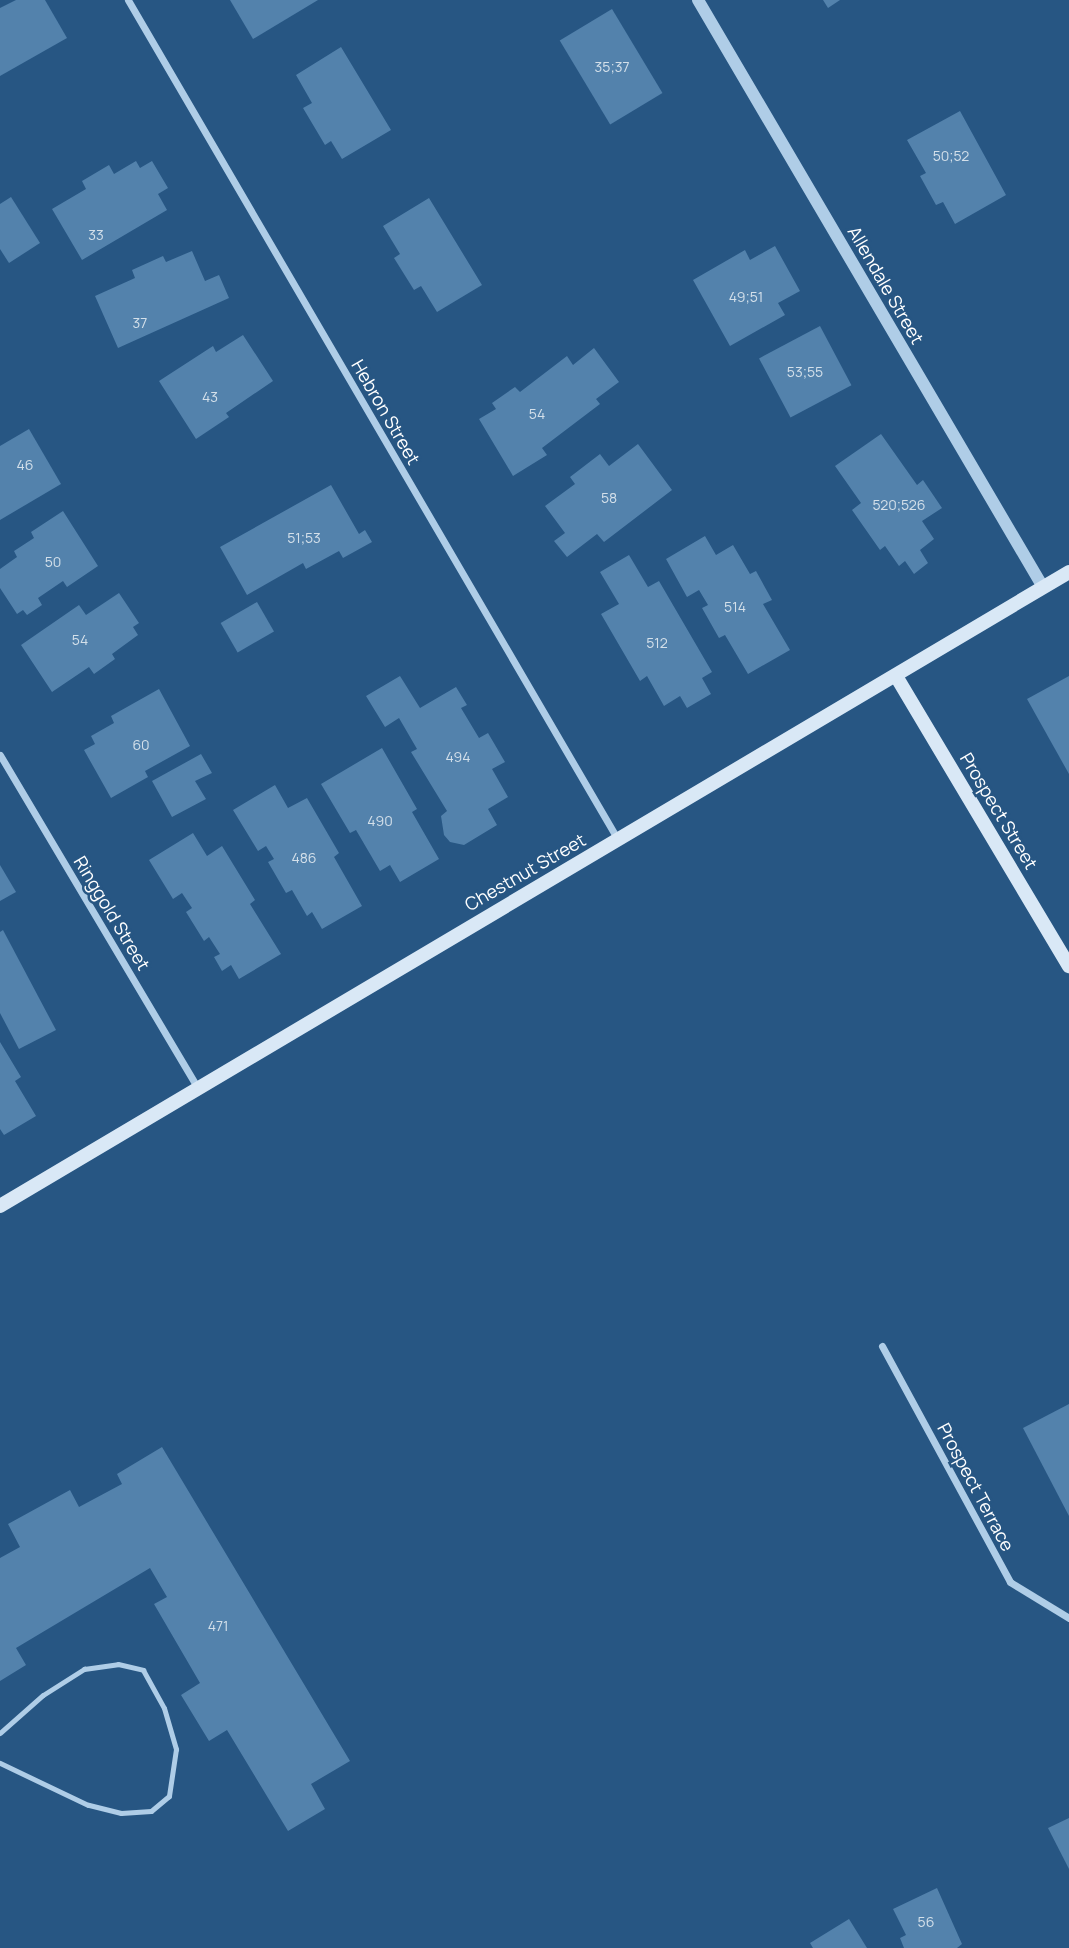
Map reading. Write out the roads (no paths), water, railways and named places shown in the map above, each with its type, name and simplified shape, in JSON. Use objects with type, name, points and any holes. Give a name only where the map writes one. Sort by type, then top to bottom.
[{"type":"main road","name":"Chestnut Street","points":[[0,1206],[1069,572]]},
{"type":"main road","name":"Prospect Street","points":[[896,676],[1069,966]]},
{"type":"street","name":"Hebron Street","points":[[128,0],[618,840]]},
{"type":"street","name":"Allendale Street","points":[[698,0],[1044,587]]},
{"type":"street","name":"Ringgold Street","points":[[0,755],[197,1087]]},
{"type":"street","name":"Prospect Terrace","points":[[882,1346],[1010,1582],[1069,1618]]},
{"type":"lane","points":[[0,1733],[43,1695],[84,1669],[118,1664],[143,1670],[164,1707],[176,1749],[169,1796],[151,1811],[121,1812],[88,1805],[0,1763]]}]
